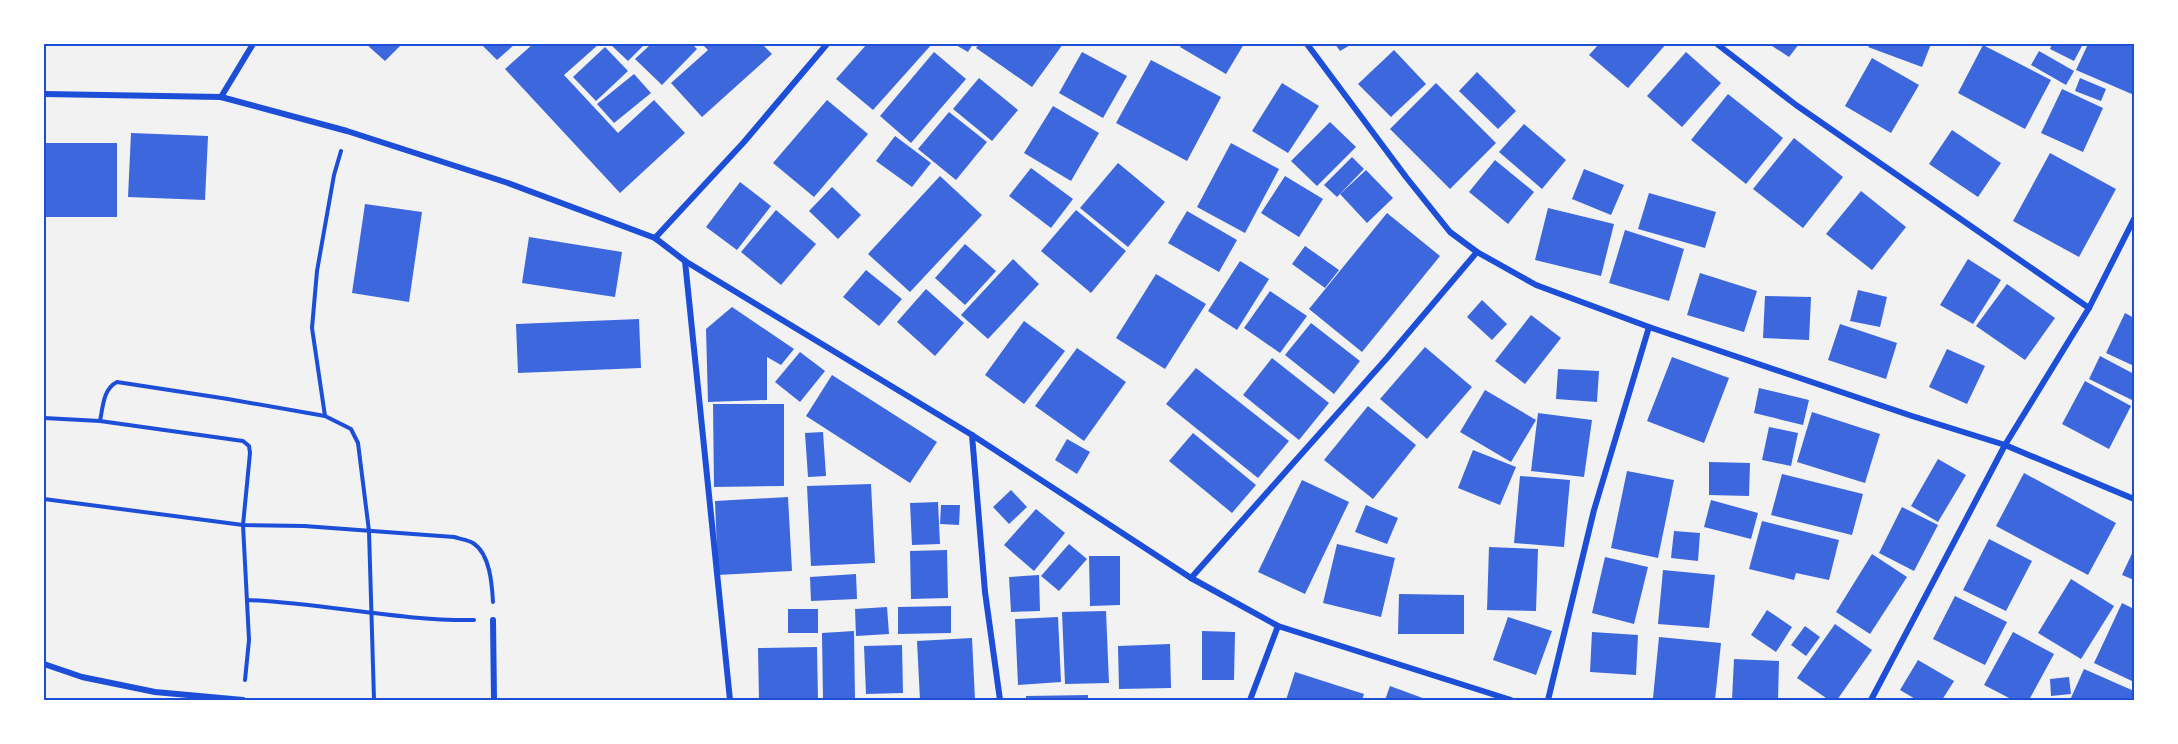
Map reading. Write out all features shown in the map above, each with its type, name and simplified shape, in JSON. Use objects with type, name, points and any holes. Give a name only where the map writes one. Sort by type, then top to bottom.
[{"type":"street","points":[[221,97],[253,44]]},
{"type":"street","points":[[816,44],[822,49]]},
{"type":"street","points":[[655,238],[744,142],[828,44]]},
{"type":"street","points":[[1307,44],[1450,232],[1477,252],[1536,285],[1649,327],[2005,445],[2134,499]]},
{"type":"street","points":[[1717,44],[1796,105],[2090,308]]},
{"type":"street","points":[[44,94],[221,97],[347,131],[508,183],[655,238],[685,261],[972,435],[1191,578],[1278,626],[1511,700]]},
{"type":"street","points":[[1871,700],[2005,445],[2090,308],[2134,219]]},
{"type":"street","points":[[1191,578],[1387,358],[1477,252]]},
{"type":"street","points":[[685,261],[730,700]]},
{"type":"street","points":[[1548,700],[1594,510],[1649,327]]},
{"type":"street","points":[[972,435],[985,592],[1000,700]]},
{"type":"street","points":[[493,620],[494,700]]},
{"type":"street","points":[[1250,700],[1278,626]]},
{"type":"street","points":[[44,664],[82,677],[155,692],[243,700]]},
{"type":"street","points":[[155,692],[155,700]]},
{"type":"path","points":[[325,416],[312,328],[317,271],[334,175],[347,131]]},
{"type":"path","points":[[100,421],[106,392],[117,382],[325,416],[351,429],[358,443],[369,531],[374,700]]},
{"type":"path","points":[[44,418],[100,421],[243,441],[249,446],[243,525],[249,640],[244,690]]},
{"type":"path","points":[[44,499],[243,525],[304,526],[454,537],[473,543],[484,555],[492,587],[493,620],[446,621],[292,602],[248,600]]},
{"type":"building","points":[[366,44],[402,44],[385,61]]},
{"type":"building","points":[[481,44],[515,44],[497,60]]},
{"type":"building","points":[[533,44],[599,44],[564,75],[618,133],[654,100],[685,133],[620,193],[505,69]]},
{"type":"building","points":[[610,44],[645,44],[628,61]]},
{"type":"building","points":[[651,44],[692,44],[697,49],[662,85],[635,59]]},
{"type":"building","points":[[702,44],[762,44],[772,54],[702,117],[671,83],[708,50]]},
{"type":"building","points":[[867,44],[932,44],[873,110],[836,79]]},
{"type":"building","points":[[954,44],[973,44],[968,52]]},
{"type":"building","points":[[979,44],[1063,44],[1032,87],[976,48]]},
{"type":"building","points":[[1182,44],[1244,44],[1226,74],[1180,47]]},
{"type":"building","points":[[1335,44],[1352,44],[1340,51]]},
{"type":"building","points":[[1599,44],[1666,44],[1628,88],[1589,55]]},
{"type":"building","points":[[1769,44],[1799,44],[1789,57]]},
{"type":"building","points":[[1870,44],[1931,44],[1922,67],[1868,47]]},
{"type":"building","points":[[2052,44],[2083,44],[2074,61],[2050,49]]},
{"type":"building","points":[[2088,44],[2134,44],[2134,95],[2076,70]]},
{"type":"building","points":[[1983,45],[2051,80],[2025,129],[1958,93]]},
{"type":"building","points":[[605,47],[628,71],[596,101],[573,77]]},
{"type":"building","points":[[1394,50],[1426,84],[1391,117],[1358,84]]},
{"type":"building","points":[[2039,51],[2074,71],[2066,85],[2031,65]]},
{"type":"building","points":[[934,52],[966,79],[911,143],[880,116]]},
{"type":"building","points":[[1082,52],[1127,76],[1103,118],[1059,93]]},
{"type":"building","points":[[1686,52],[1721,83],[1682,127],[1647,96]]},
{"type":"building","points":[[1872,58],[1919,85],[1891,133],[1845,106]]},
{"type":"building","points":[[1151,60],[1221,97],[1187,161],[1116,123]]},
{"type":"building","points":[[1477,72],[1516,111],[1498,129],[1459,91]]},
{"type":"building","points":[[634,74],[651,93],[614,123],[597,104]]},
{"type":"building","points":[[979,78],[1018,110],[992,141],[953,109]]},
{"type":"building","points":[[2080,78],[2106,89],[2101,101],[2075,91]]},
{"type":"building","points":[[1282,83],[1319,106],[1288,153],[1252,131]]},
{"type":"building","points":[[1436,83],[1496,143],[1450,189],[1390,129]]},
{"type":"building","points":[[2062,89],[2103,108],[2083,152],[2041,133]]},
{"type":"building","points":[[1728,94],[1783,138],[1746,184],[1691,140]]},
{"type":"building","points":[[827,100],[868,134],[814,197],[773,163]]},
{"type":"building","points":[[1053,106],[1099,133],[1071,181],[1024,153]]},
{"type":"building","points":[[949,112],[987,142],[956,180],[918,149]]},
{"type":"building","points":[[1330,122],[1356,147],[1317,186],[1291,161]]},
{"type":"building","points":[[1524,124],[1566,160],[1542,189],[1499,152]]},
{"type":"building","points":[[1952,130],[2001,163],[1978,197],[1929,164]]},
{"type":"building","points":[[131,133],[208,136],[205,200],[128,197]]},
{"type":"building","points":[[895,136],[931,163],[912,187],[876,161]]},
{"type":"building","points":[[1794,138],[1843,177],[1803,228],[1753,189]]},
{"type":"building","points":[[44,143],[117,143],[117,217],[44,217]]},
{"type":"building","points":[[1231,143],[1279,169],[1245,233],[1197,207]]},
{"type":"building","points":[[2050,153],[2116,189],[2079,257],[2013,221]]},
{"type":"building","points":[[1352,157],[1364,169],[1337,197],[1324,185]]},
{"type":"building","points":[[1495,160],[1534,192],[1508,224],[1469,192]]},
{"type":"building","points":[[1118,163],[1165,202],[1128,247],[1080,208]]},
{"type":"building","points":[[1031,168],[1073,199],[1051,228],[1009,196]]},
{"type":"building","points":[[1584,169],[1624,185],[1611,215],[1572,199]]},
{"type":"building","points":[[1366,170],[1393,198],[1367,223],[1340,194]]},
{"type":"building","points":[[940,176],[982,215],[910,292],[868,254]]},
{"type":"building","points":[[1285,176],[1323,199],[1299,237],[1261,213]]},
{"type":"building","points":[[740,182],[771,206],[737,250],[706,227]]},
{"type":"building","points":[[832,187],[861,215],[838,239],[809,211]]},
{"type":"building","points":[[1861,191],[1906,227],[1872,270],[1826,234]]},
{"type":"building","points":[[1649,193],[1716,212],[1705,248],[1638,229]]},
{"type":"building","points":[[365,204],[422,212],[409,302],[352,293]]},
{"type":"building","points":[[1548,208],[1614,224],[1601,276],[1535,260]]},
{"type":"building","points":[[776,210],[816,244],[781,285],[741,252]]},
{"type":"building","points":[[1076,210],[1126,251],[1091,293],[1041,251]]},
{"type":"building","points":[[1187,211],[1237,240],[1219,272],[1168,243]]},
{"type":"building","points":[[1387,213],[1440,256],[1362,352],[1309,309]]},
{"type":"building","points":[[1625,230],[1684,249],[1669,301],[1609,283]]},
{"type":"building","points":[[529,237],[622,252],[615,297],[522,283]]},
{"type":"building","points":[[965,244],[996,271],[965,305],[935,278]]},
{"type":"building","points":[[1305,246],[1339,270],[1325,288],[1292,264]]},
{"type":"building","points":[[1013,259],[1039,284],[988,339],[961,315]]},
{"type":"building","points":[[1968,259],[2001,280],[1973,324],[1940,305]]},
{"type":"building","points":[[1240,261],[1269,279],[1237,330],[1208,311]]},
{"type":"building","points":[[866,270],[902,299],[879,326],[843,297]]},
{"type":"building","points":[[1700,273],[1757,291],[1744,332],[1687,315]]},
{"type":"building","points":[[1156,274],[1206,304],[1165,369],[1116,338]]},
{"type":"building","points":[[2007,284],[2055,318],[2025,360],[1976,326]]},
{"type":"building","points":[[926,289],[964,323],[935,356],[897,322]]},
{"type":"building","points":[[1858,290],[1887,297],[1880,327],[1850,321]]},
{"type":"building","points":[[1270,291],[1307,316],[1280,353],[1244,328]]},
{"type":"building","points":[[1765,296],[1811,297],[1809,340],[1763,338]]},
{"type":"building","points":[[1482,300],[1507,324],[1492,340],[1467,317]]},
{"type":"building","points":[[732,307],[794,349],[781,365],[767,357],[767,400],[708,402],[706,329]]},
{"type":"building","points":[[2125,313],[2134,318],[2134,366],[2106,353]]},
{"type":"building","points":[[1531,315],[1561,338],[1525,384],[1495,361]]},
{"type":"building","points":[[639,319],[641,368],[518,373],[516,324]]},
{"type":"building","points":[[1024,321],[1065,351],[1024,404],[985,375]]},
{"type":"building","points":[[1311,323],[1360,361],[1334,394],[1285,355]]},
{"type":"building","points":[[1840,324],[1897,343],[1886,379],[1828,360]]},
{"type":"building","points":[[1425,347],[1472,387],[1427,439],[1380,399]]},
{"type":"building","points":[[1077,348],[1126,382],[1084,441],[1035,406]]},
{"type":"building","points":[[1947,349],[1985,366],[1967,404],[1929,387]]},
{"type":"building","points":[[800,352],[825,371],[800,402],[775,382]]},
{"type":"building","points":[[2100,356],[2134,374],[2134,401],[2089,379]]},
{"type":"building","points":[[1672,357],[1729,378],[1704,443],[1647,421]]},
{"type":"building","points":[[1272,358],[1329,403],[1299,440],[1243,395]]},
{"type":"building","points":[[1196,368],[1289,441],[1258,478],[1166,404]]},
{"type":"building","points":[[1558,369],[1599,371],[1597,402],[1556,399]]},
{"type":"building","points":[[832,375],[937,442],[910,483],[806,416]]},
{"type":"building","points":[[2085,381],[2131,406],[2109,449],[2062,424]]},
{"type":"building","points":[[1759,388],[1809,400],[1803,425],[1754,413]]},
{"type":"building","points":[[1485,390],[1536,420],[1511,462],[1460,432]]},
{"type":"building","points":[[713,404],[784,404],[784,486],[714,487]]},
{"type":"building","points":[[1368,406],[1416,445],[1373,499],[1324,460]]},
{"type":"building","points":[[1812,412],[1880,434],[1865,483],[1797,462]]},
{"type":"building","points":[[1538,413],[1592,420],[1584,477],[1531,471]]},
{"type":"building","points":[[1769,427],[1798,433],[1791,466],[1762,460]]},
{"type":"building","points":[[823,432],[826,476],[808,477],[805,433]]},
{"type":"building","points":[[1193,433],[1256,485],[1232,513],[1169,461]]},
{"type":"building","points":[[1067,439],[1090,452],[1077,474],[1055,460]]},
{"type":"building","points":[[1473,450],[1516,467],[1500,505],[1458,488]]},
{"type":"building","points":[[1938,459],[1966,475],[1938,522],[1911,506]]},
{"type":"building","points":[[1709,462],[1750,463],[1749,496],[1709,495]]},
{"type":"building","points":[[1627,471],[1674,480],[1658,558],[1611,548]]},
{"type":"building","points":[[2024,473],[2116,523],[2088,575],[1996,526]]},
{"type":"building","points":[[1782,474],[1863,494],[1852,535],[1771,515]]},
{"type":"building","points":[[1520,476],[1570,480],[1564,547],[1514,543]]},
{"type":"building","points":[[1302,480],[1349,502],[1305,594],[1258,572]]},
{"type":"building","points":[[871,484],[875,563],[811,566],[807,486]]},
{"type":"building","points":[[1011,490],[1027,507],[1009,524],[993,507]]},
{"type":"building","points":[[788,497],[792,571],[718,575],[715,501]]},
{"type":"building","points":[[1711,500],[1758,513],[1751,539],[1704,527]]},
{"type":"building","points":[[938,502],[940,544],[912,545],[910,503]]},
{"type":"building","points":[[941,505],[960,505],[959,525],[940,524]]},
{"type":"building","points":[[1366,505],[1398,518],[1387,544],[1355,532]]},
{"type":"building","points":[[1902,507],[1938,525],[1914,571],[1879,553]]},
{"type":"building","points":[[1036,509],[1065,533],[1034,571],[1004,545]]},
{"type":"building","points":[[1762,521],[1839,540],[1829,580],[1796,573],[1794,580],[1749,569]]},
{"type":"building","points":[[1674,531],[1700,533],[1698,561],[1671,558]]},
{"type":"building","points":[[1989,539],[2032,561],[2006,611],[1963,590]]},
{"type":"building","points":[[1069,544],[1087,559],[1059,591],[1041,576]]},
{"type":"building","points":[[1337,544],[1395,558],[1381,617],[1323,603]]},
{"type":"building","points":[[1489,547],[1538,549],[1536,611],[1487,610]]},
{"type":"building","points":[[2134,549],[2134,580],[2122,575]]},
{"type":"building","points":[[947,550],[948,598],[911,599],[910,551]]},
{"type":"building","points":[[1872,554],[1907,577],[1870,634],[1836,612]]},
{"type":"building","points":[[1089,556],[1120,556],[1120,605],[1090,606]]},
{"type":"building","points":[[1605,557],[1648,567],[1634,624],[1592,613]]},
{"type":"building","points":[[1663,570],[1715,575],[1709,628],[1658,624]]},
{"type":"building","points":[[856,574],[857,599],[811,601],[810,577]]},
{"type":"building","points":[[1039,575],[1040,611],[1011,612],[1009,577]]},
{"type":"building","points":[[2071,579],[2114,606],[2081,659],[2038,633]]},
{"type":"building","points":[[1399,594],[1464,595],[1464,634],[1398,634]]},
{"type":"building","points":[[1955,596],[2007,622],[1985,665],[1933,639]]},
{"type":"building","points":[[2122,603],[2134,609],[2134,682],[2094,663]]},
{"type":"building","points":[[951,606],[951,633],[898,634],[898,607]]},
{"type":"building","points":[[887,607],[889,634],[856,636],[855,609]]},
{"type":"building","points":[[788,609],[818,609],[818,633],[788,633]]},
{"type":"building","points":[[1767,610],[1792,627],[1776,652],[1751,635]]},
{"type":"building","points":[[1106,611],[1109,683],[1065,684],[1062,612]]},
{"type":"building","points":[[1058,617],[1061,682],[1018,685],[1015,619]]},
{"type":"building","points":[[1508,617],[1552,631],[1536,675],[1493,660]]},
{"type":"building","points":[[1835,624],[1872,650],[1837,700],[1829,700],[1797,678]]},
{"type":"building","points":[[1805,626],[1820,637],[1806,656],[1791,645]]},
{"type":"building","points":[[854,631],[855,700],[823,700],[822,633]]},
{"type":"building","points":[[1202,631],[1235,632],[1234,680],[1202,680]]},
{"type":"building","points":[[1592,632],[1638,635],[1636,675],[1590,672]]},
{"type":"building","points":[[2013,632],[2054,654],[2029,700],[2013,700],[1984,685]]},
{"type":"building","points":[[1659,637],[1721,643],[1715,700],[1653,698]]},
{"type":"building","points":[[972,638],[975,700],[920,700],[917,641]]},
{"type":"building","points":[[1170,644],[1171,688],[1119,689],[1118,646]]},
{"type":"building","points":[[902,645],[903,693],[866,694],[864,646]]},
{"type":"building","points":[[817,647],[818,700],[759,700],[758,648]]},
{"type":"building","points":[[1734,659],[1779,661],[1778,700],[1732,700]]},
{"type":"building","points":[[1918,660],[1954,681],[1942,700],[1917,700],[1900,690]]},
{"type":"building","points":[[2084,669],[2134,691],[2134,700],[2070,700]]},
{"type":"building","points":[[1295,672],[1364,694],[1362,700],[1286,700]]},
{"type":"building","points":[[2069,677],[2071,694],[2051,696],[2050,679]]},
{"type":"building","points":[[1390,686],[1428,700],[1385,700]]},
{"type":"building","points":[[1088,695],[1088,700],[1026,700],[1026,696]]}]
